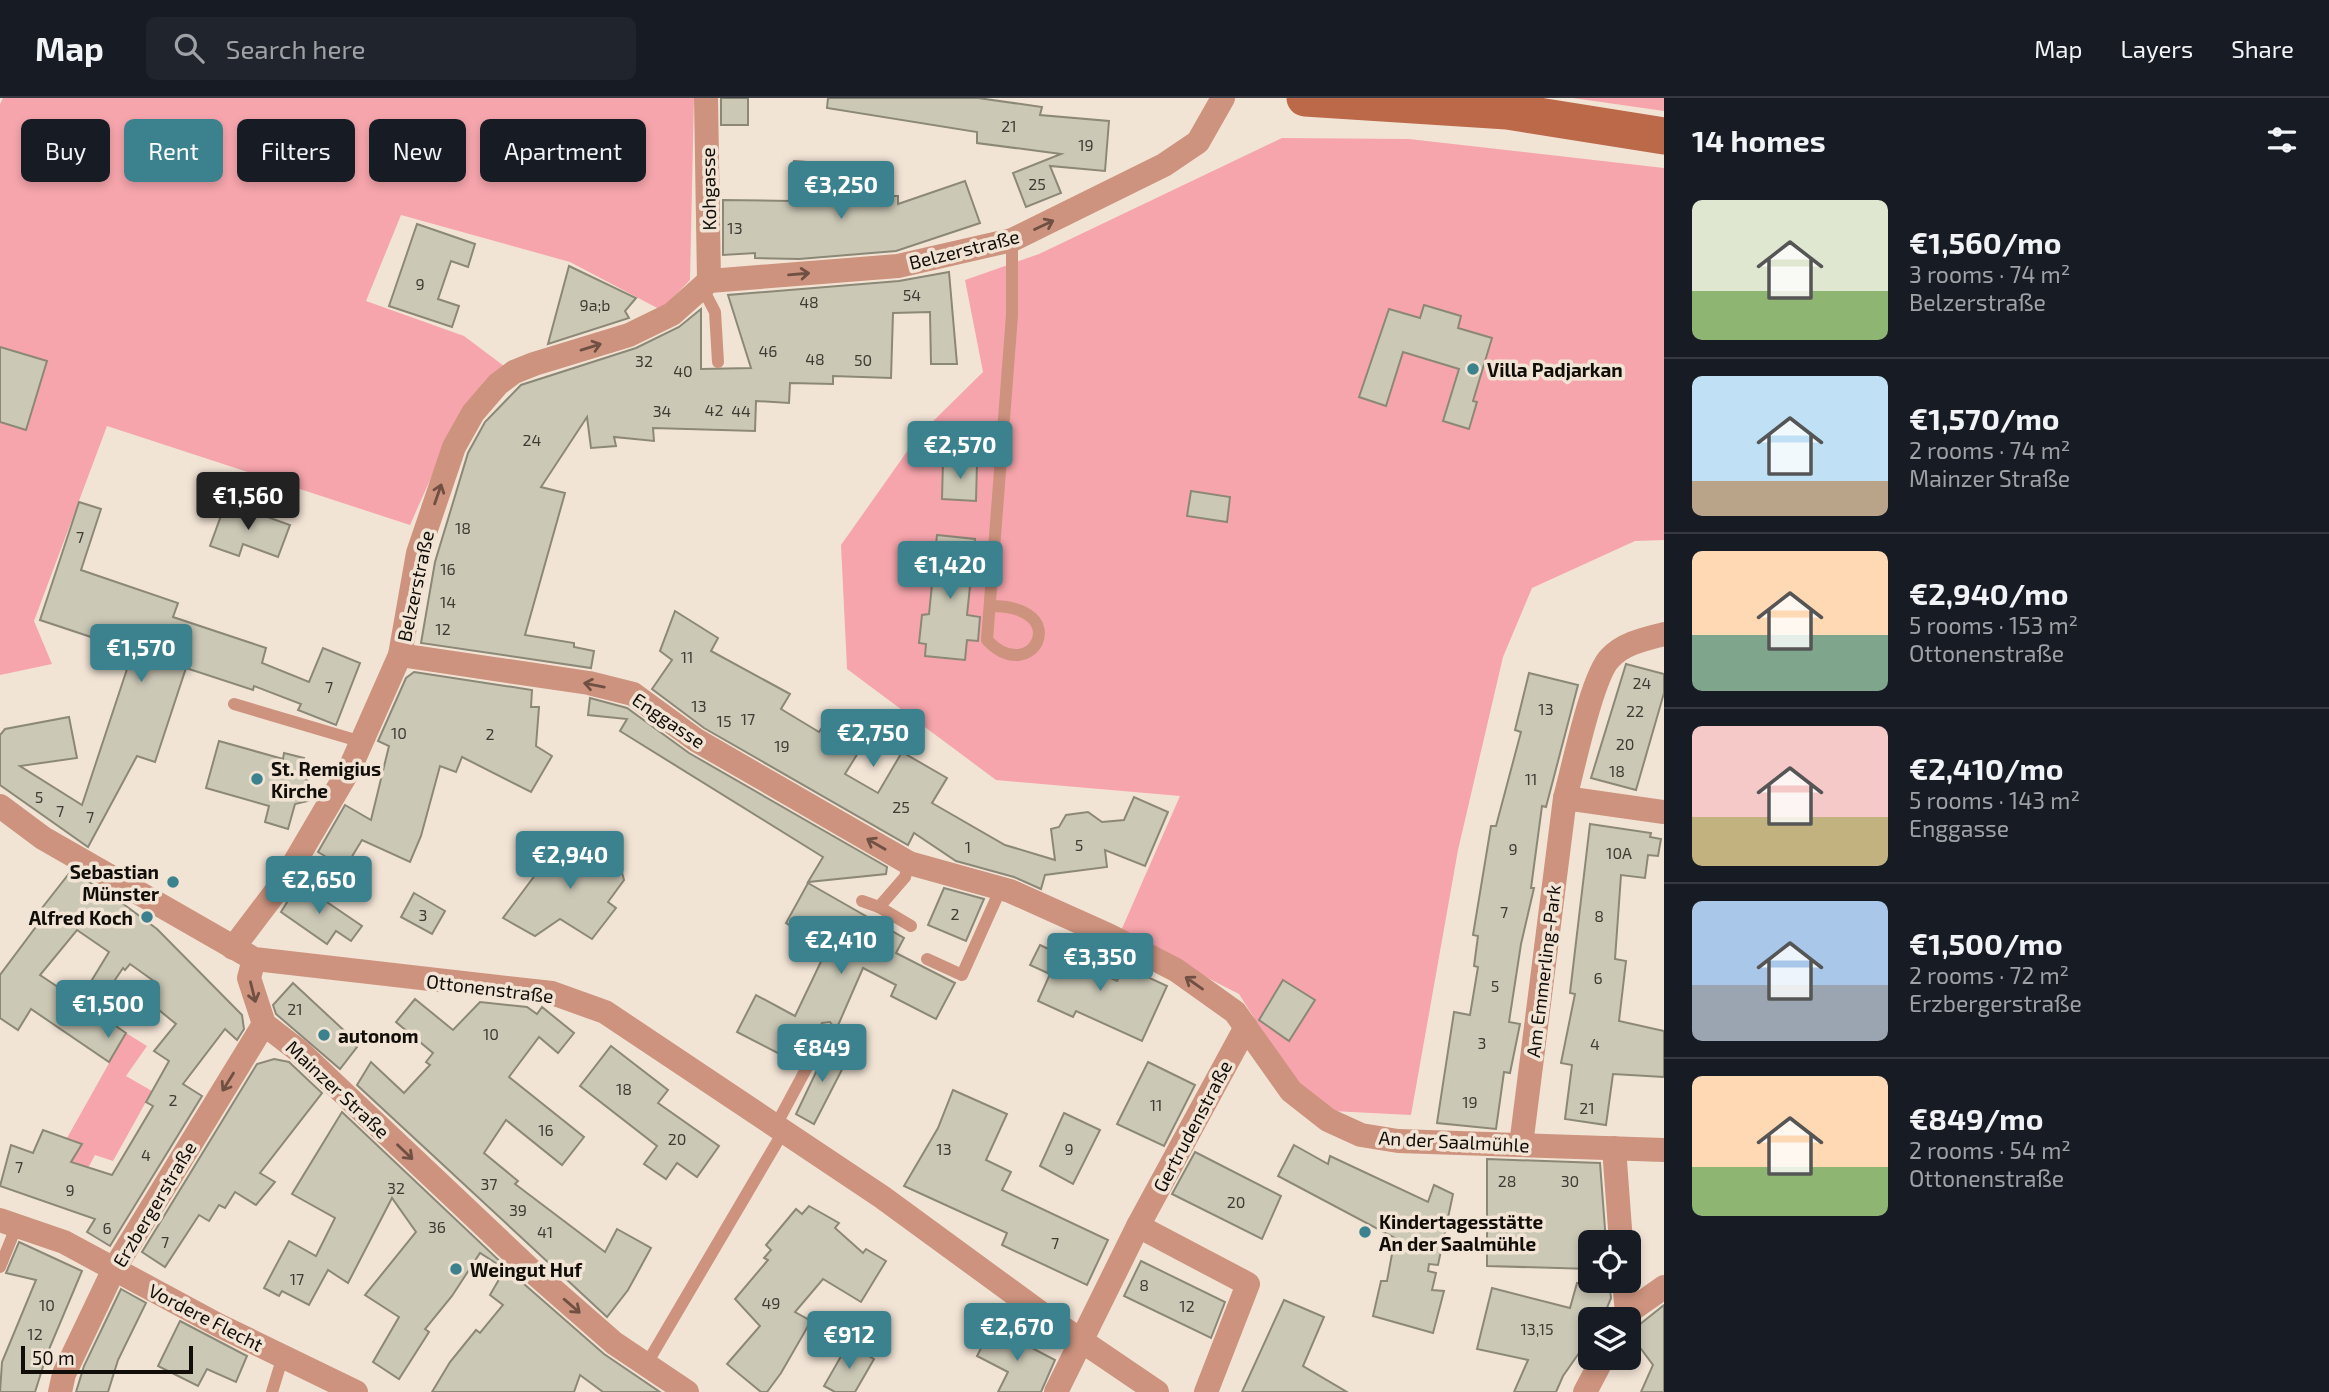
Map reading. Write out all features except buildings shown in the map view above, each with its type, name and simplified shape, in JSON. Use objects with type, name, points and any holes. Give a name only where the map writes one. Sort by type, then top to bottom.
[{"type":"main road","points":[[1305,98],[1507,111],[1664,136]]},
{"type":"street","name":"Kohgasse","points":[[705,284],[706,98]]},
{"type":"street","name":"Belzerstraße","points":[[243,954],[350,768],[400,655],[418,553],[454,447],[484,398],[514,372],[629,335],[672,314],[705,284],[898,266],[1013,240],[1164,165],[1198,142],[1223,98]]},
{"type":"street","name":"Am Emmerling-Park","points":[[1521,1144],[1565,798],[1594,693],[1608,659],[1630,643],[1664,634]]},
{"type":"street","name":"Enggasse","points":[[400,655],[589,683],[633,694],[696,740],[909,863],[938,870]]},
{"type":"street","points":[[1565,798],[1664,813]]},
{"type":"street","points":[[0,806],[43,838],[243,954],[264,1024]]},
{"type":"street","name":"An der Saalmühle","points":[[938,870],[1002,888],[1108,935],[1176,970],[1235,1012],[1291,1091],[1328,1120],[1361,1135],[1398,1141],[1664,1150]]},
{"type":"street","name":"Ottonenstraße","points":[[243,954],[552,993],[605,1012],[882,1197],[1157,1392]]},
{"type":"street","name":"Erzbergerstraße","points":[[60,1392],[64,1374],[114,1269],[165,1197],[264,1024]]},
{"type":"street","name":"Mainzer Straße","points":[[264,1024],[299,1051],[534,1273],[614,1343],[687,1392]]},
{"type":"street","name":"Gertrudenstraße","points":[[1056,1392],[1138,1226],[1246,1027]]},
{"type":"street","points":[[1614,1148],[1620,1230]]},
{"type":"street","name":"Vordere Flecht","points":[[8,1223],[64,1242],[356,1392]]},
{"type":"street","points":[[1138,1226],[1248,1284],[1206,1392]]},
{"type":"street","points":[[1637,1307],[1664,1287]]},
{"type":"street","points":[[1593,1389],[1599,1370]]},
{"type":"lane","points":[[991,606],[1011,606],[1027,611],[1038,624],[1041,634],[1037,646],[1028,654],[1012,656],[998,651],[988,640],[1012,316],[1013,240]]},
{"type":"lane","points":[[705,284],[715,312],[718,362]]},
{"type":"lane","points":[[234,704],[362,742]]},
{"type":"lane","points":[[879,907],[905,877],[909,863]]},
{"type":"lane","points":[[927,959],[962,975],[1002,888]]},
{"type":"lane","points":[[862,901],[879,907],[911,926]]},
{"type":"lane","points":[[646,1364],[779,1129],[827,1030]]},
{"type":"lane","name":"Vordere Flecht","points":[[0,1267],[8,1223]]},
{"type":"lane","points":[[272,1392],[283,1356]]},
{"type":"shaded area","points":[[3,98],[694,98],[690,280],[661,310],[570,262],[401,215],[366,301],[464,336],[508,369],[454,426],[410,525],[107,426],[34,621],[52,664],[0,675],[0,104]]},
{"type":"shaded area","points":[[1573,98],[1664,98],[1664,111]]},
{"type":"shaded area","points":[[1282,138],[1409,139],[1664,168],[1664,540],[1635,541],[1532,588],[1503,657],[1458,850],[1411,1115],[1312,1110],[1239,994],[1120,933],[1180,796],[996,780],[847,669],[841,545],[918,436],[983,372],[965,280],[1039,254]]},
{"type":"shaded area","points":[[126,1033],[147,1046],[126,1076],[152,1091],[113,1161],[95,1155],[88,1168],[71,1162],[81,1144],[67,1138]]},
{"type":"place","name":"Villa Padjarkan","points":[[1473,369]]},
{"type":"place","name":"St. Remigius Kirche","points":[[257,779]]},
{"type":"place","name":"Sebastian Münster","points":[[173,882]]},
{"type":"place","name":"Alfred Koch","points":[[147,917]]},
{"type":"place","name":"autonom","points":[[324,1035]]},
{"type":"place","name":"Kindertagesstätte An der Saalmühle","points":[[1365,1232]]},
{"type":"place","name":"Weingut Huf","points":[[456,1269]]}]
